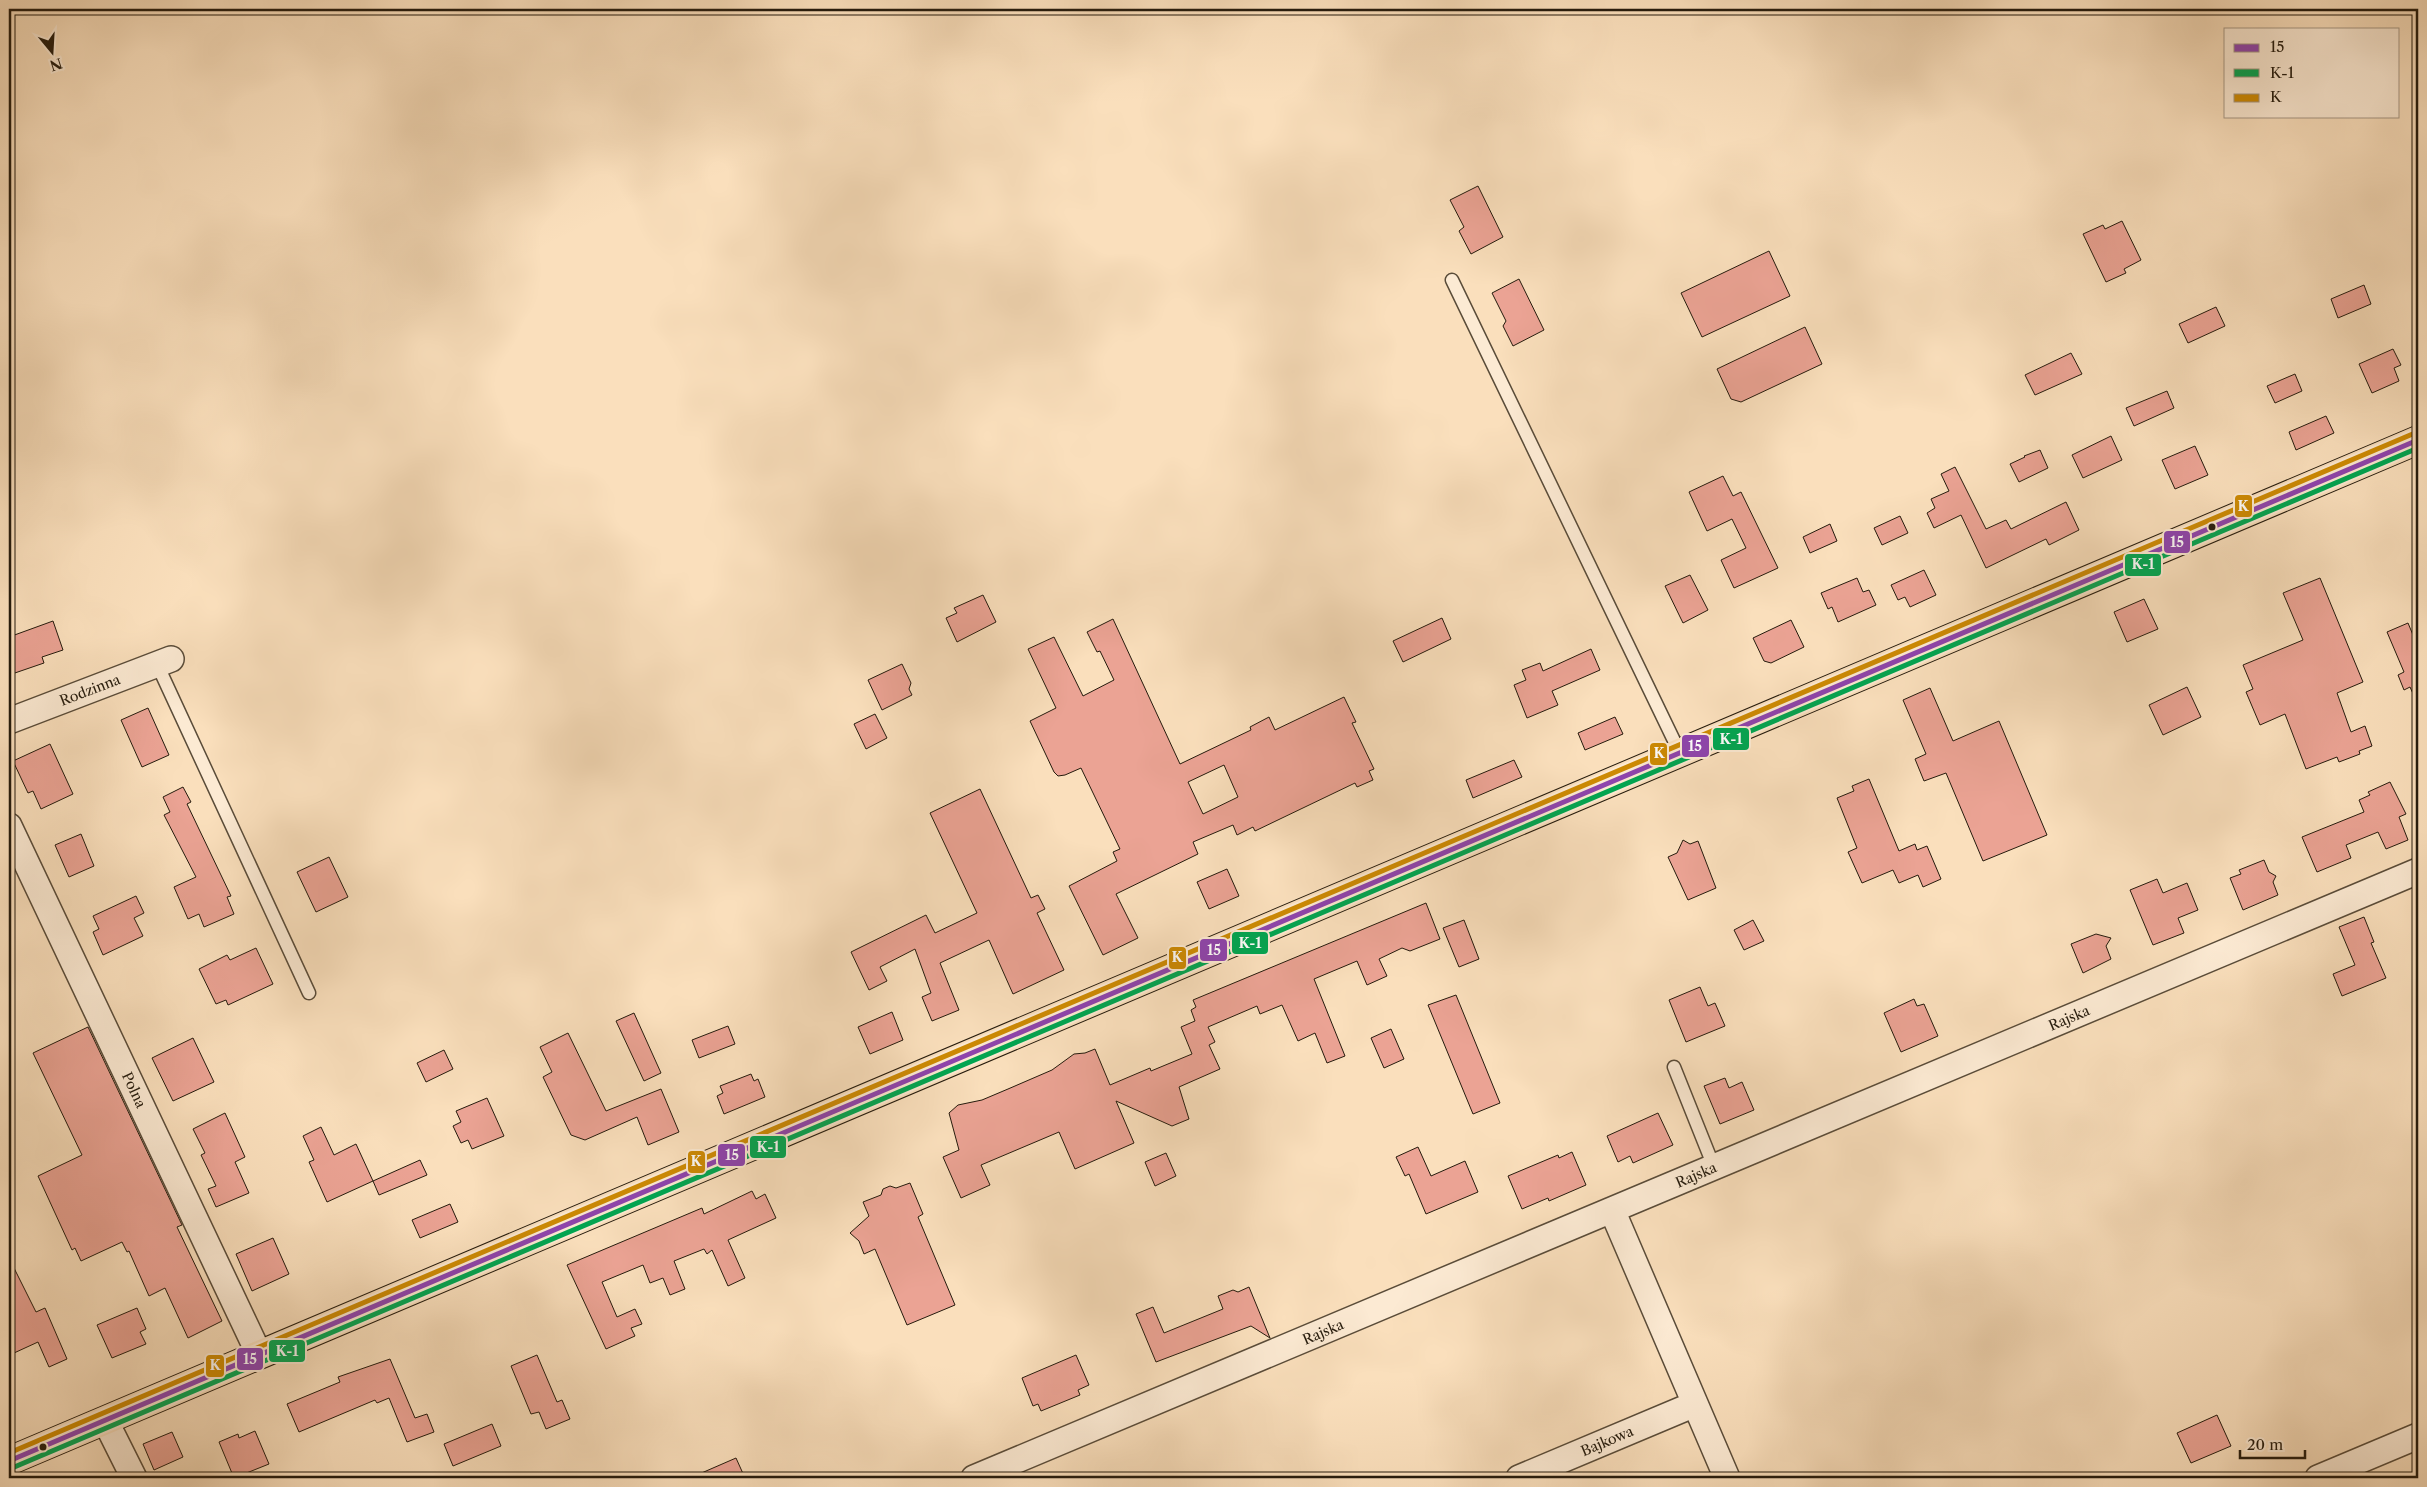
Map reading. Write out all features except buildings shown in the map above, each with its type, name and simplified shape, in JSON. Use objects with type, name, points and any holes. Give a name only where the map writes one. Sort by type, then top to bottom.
[{"type":"main road","points":[[9,1461],[2418,440]]},
{"type":"street","name":"Rodzinna","points":[[9,721],[164,662]]},
{"type":"street","name":"Polna","points":[[9,826],[259,1354]]},
{"type":"street","name":"Rajska","points":[[974,1478],[2418,871]]},
{"type":"street","points":[[1612,1210],[1727,1478]]},
{"type":"street","name":"Bajkowa","points":[[1519,1478],[1695,1404]]},
{"type":"street","points":[[104,1420],[134,1478]]},
{"type":"street","points":[[2318,1478],[2418,1436]]},
{"type":"lane","points":[[1452,280],[1680,753]]},
{"type":"lane","points":[[164,662],[309,993]]},
{"type":"lane","points":[[1674,1067],[1714,1167]]},
{"type":"transit line","name":"K","points":[[9,1453],[2415,433]]},
{"type":"transit line","name":"15","points":[[9,1461],[2418,440]]},
{"type":"transit line","name":"K-1","points":[[12,1468],[2418,448]]}]
